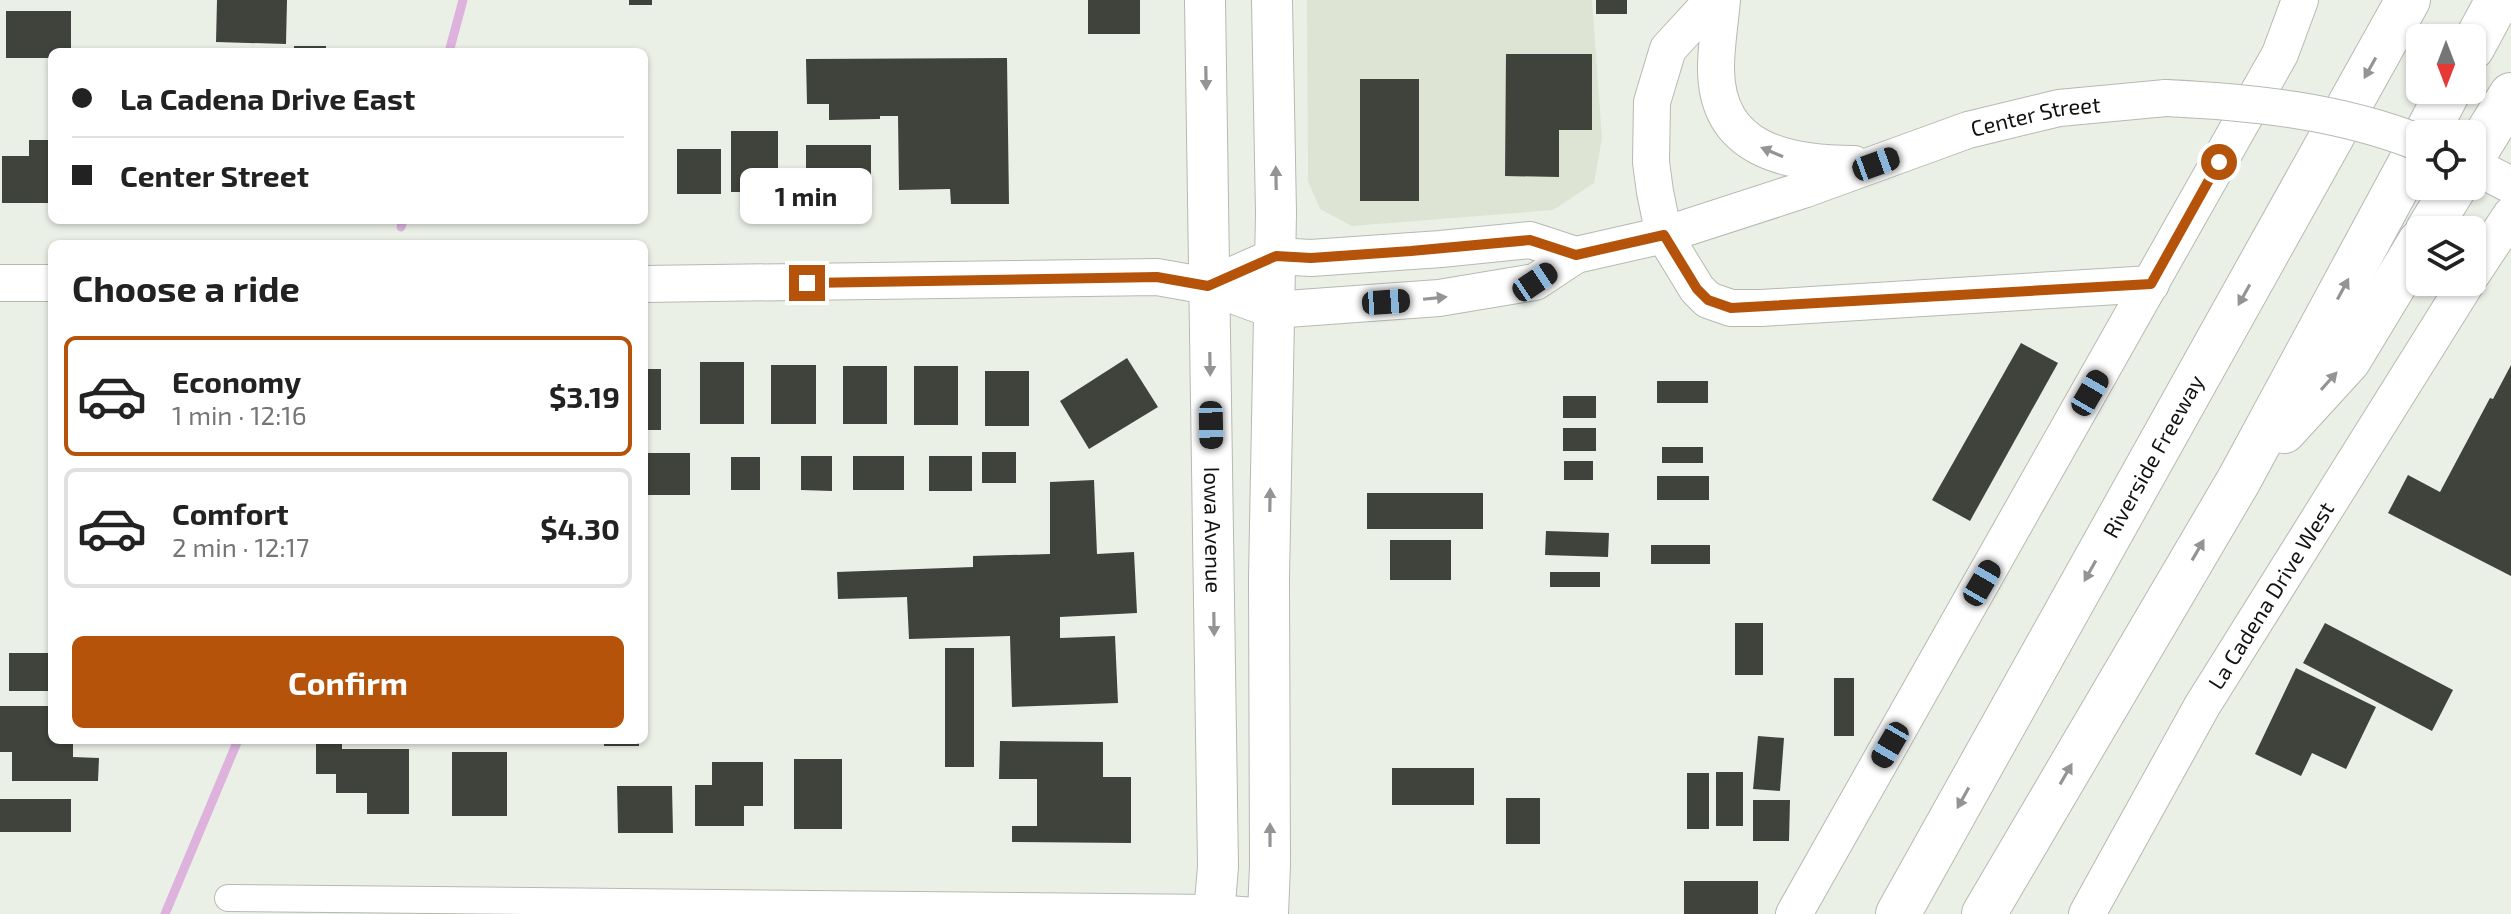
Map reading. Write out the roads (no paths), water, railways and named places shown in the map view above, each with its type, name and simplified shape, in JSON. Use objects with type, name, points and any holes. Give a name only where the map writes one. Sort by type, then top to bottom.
[{"type":"highway","name":"Riverside Freeway","points":[[1898,914],[2408,0]]},
{"type":"highway","points":[[2485,24],[2498,0]]},
{"type":"highway","points":[[2486,135],[2511,95]]},
{"type":"highway","points":[[1984,914],[2239,480],[2406,170]]},
{"type":"highway","points":[[2239,480],[2348,361],[2406,265]]},
{"type":"main road","name":"Iowa Avenue","points":[[1205,0],[1218,867],[1215,911]]},
{"type":"main road","points":[[1268,913],[1269,578],[1276,256],[1272,0]]},
{"type":"main road","points":[[1713,0],[1668,49],[1652,102],[1651,162],[1664,235],[1697,289],[1708,300],[1731,308],[2151,284]]},
{"type":"main road","points":[[1722,0],[1716,69],[1719,95],[1730,121],[1751,142],[1777,155],[1817,164],[1876,164]]},
{"type":"main road","points":[[1794,914],[2280,54],[2300,0]]},
{"type":"main road","name":"Center Street","points":[[648,284],[1157,277],[1208,286],[1273,310],[1439,298],[1535,282],[1576,255],[1664,235],[1803,190],[1968,130],[2059,108],[2166,98],[2235,101],[2302,111],[2406,138]]},
{"type":"main road","points":[[2486,172],[2511,185]]},
{"type":"main road","points":[[2486,253],[2511,215]]},
{"type":"main road","points":[[1208,286],[1276,256],[1311,258],[1530,240],[1576,255]]},
{"type":"main road","points":[[0,283],[48,283]]},
{"type":"main road","name":"La Cadena Drive West","points":[[2087,914],[2202,706],[2458,296]]},
{"type":"street","points":[[228,898],[1268,913]]},
{"type":"waterway","points":[[450,48],[463,0]]},
{"type":"waterway","points":[[165,914],[236,744]]}]
